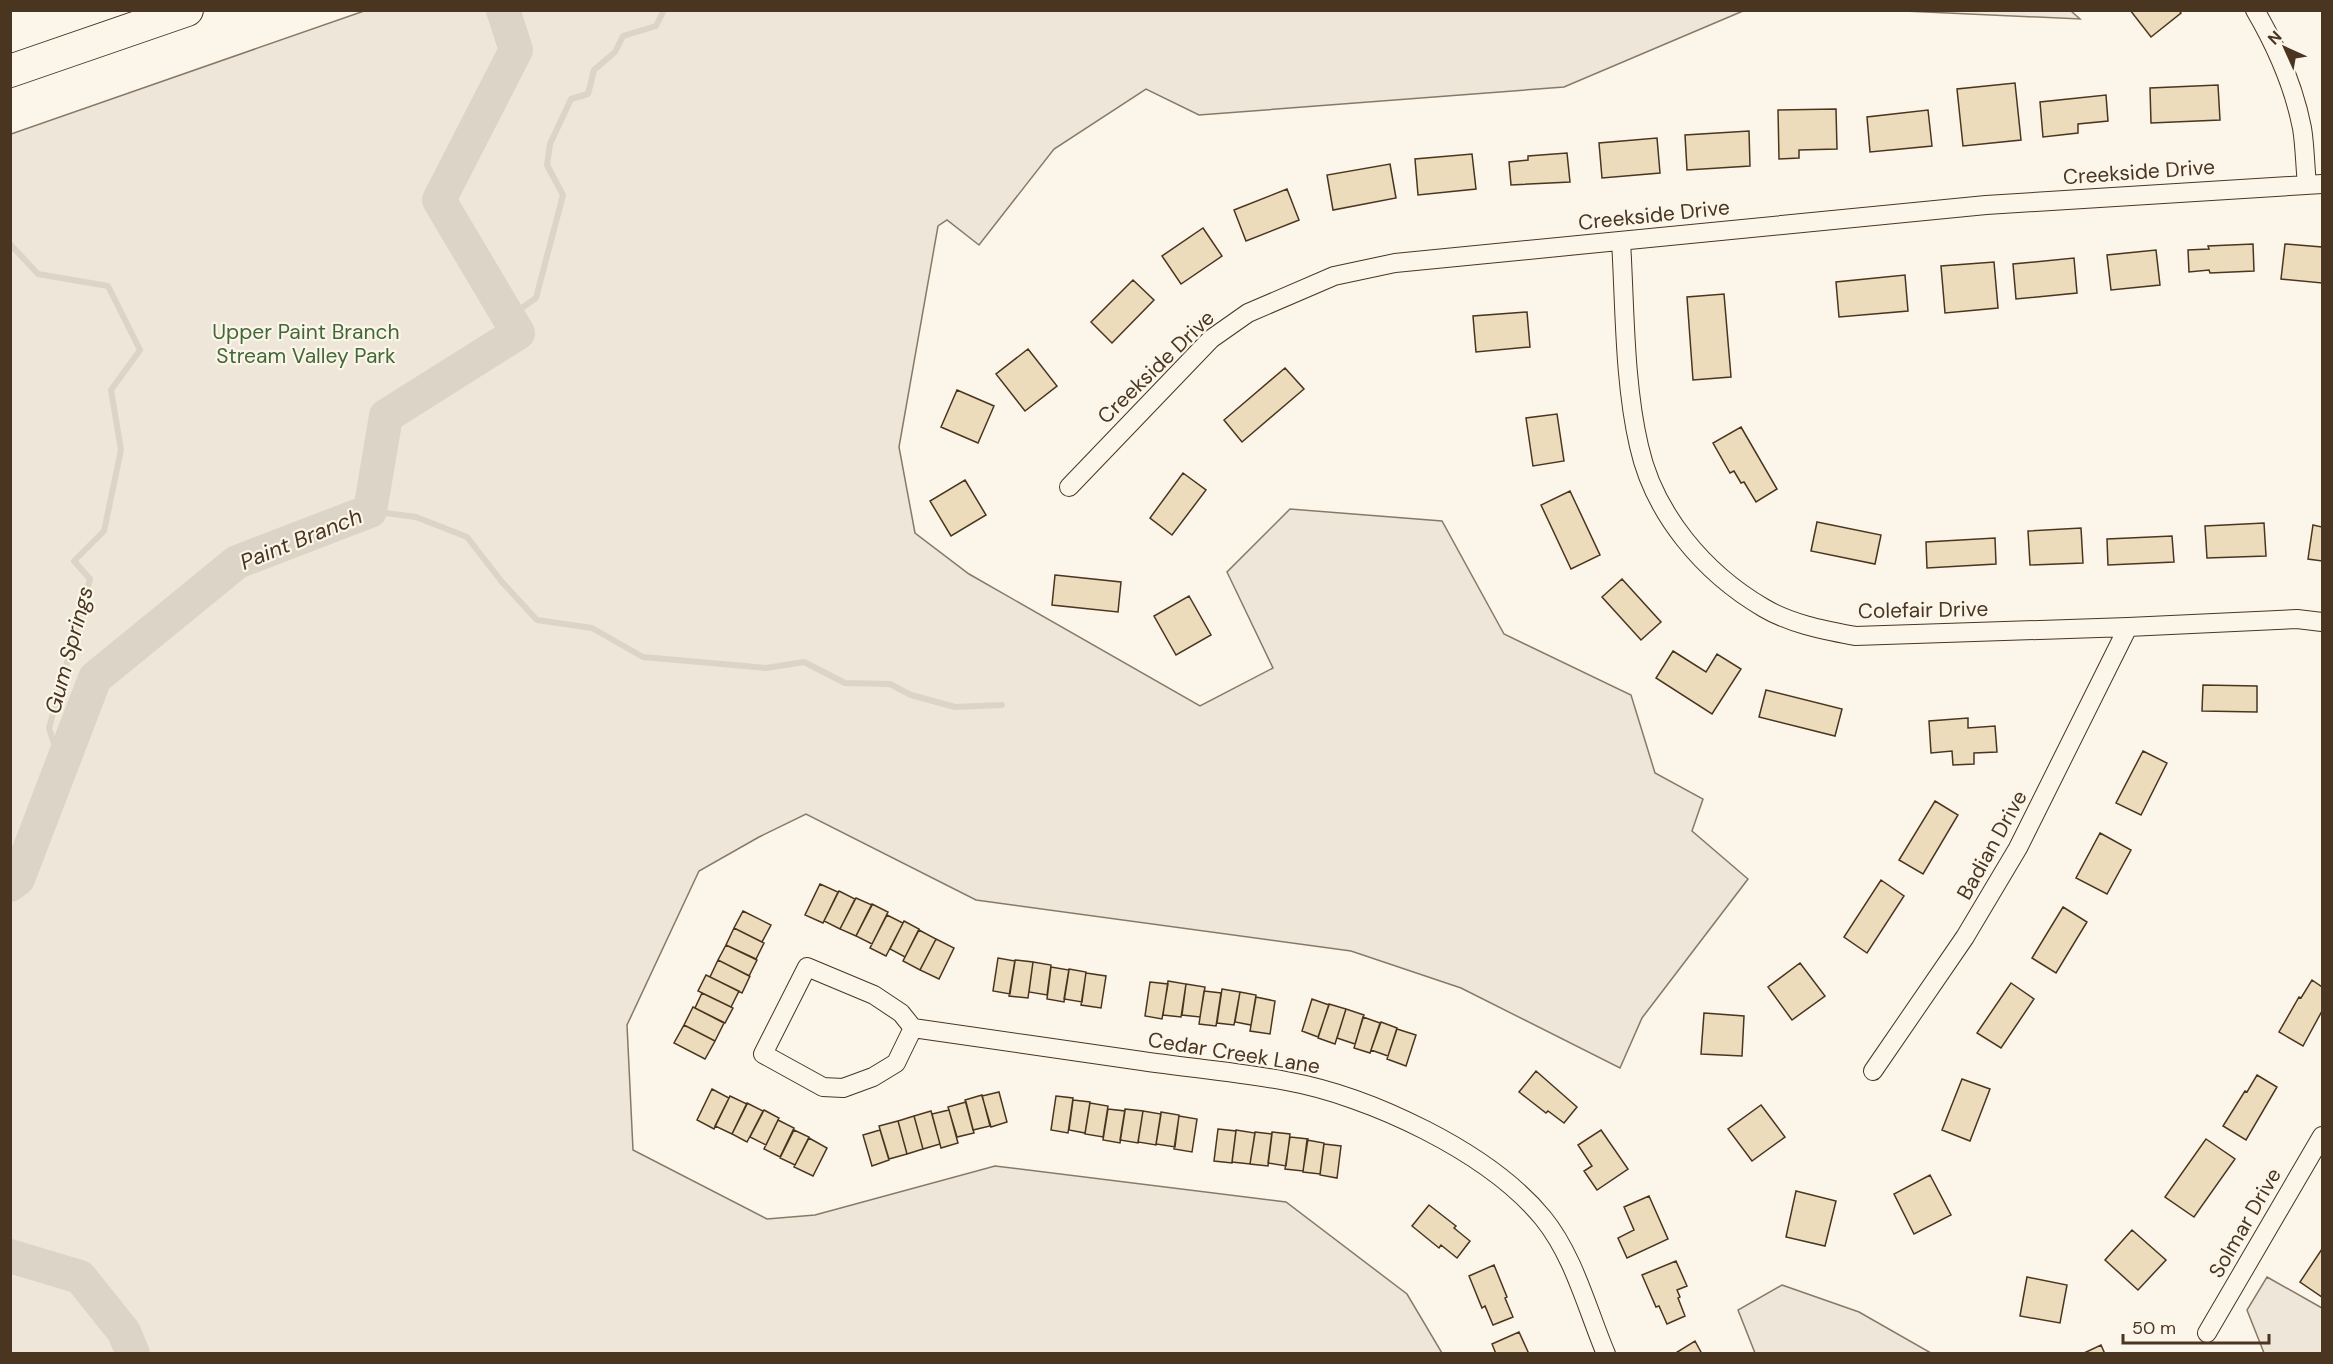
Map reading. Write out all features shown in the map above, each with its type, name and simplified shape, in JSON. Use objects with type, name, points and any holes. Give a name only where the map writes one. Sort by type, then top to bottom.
[{"type":"highway","points":[[10,71],[187,10]]},
{"type":"street","points":[[2255,10],[2276,50],[2302,128],[2314,184]]},
{"type":"street","name":"Creekside Drive","points":[[1069,487],[1211,339],[1248,312],[1334,276],[1395,263],[1986,205],[2314,184]]},
{"type":"street","name":"Colefair Drive","points":[[1621,241],[1631,401],[1639,447],[1654,490],[1674,526],[1700,558],[1731,585],[1765,608],[1811,627],[1855,636],[2297,619],[2322,622]]},
{"type":"street","name":"Badian Drive","points":[[1873,1071],[1965,937],[2019,848],[2128,627]]},
{"type":"street","points":[[807,967],[874,995],[901,1013],[913,1028],[896,1063],[873,1077],[843,1088],[823,1087],[763,1054],[807,967]]},
{"type":"street","name":"Cedar Creek Lane","points":[[913,1028],[1288,1081],[1351,1098],[1389,1113],[1442,1140],[1485,1167],[1521,1194],[1544,1220],[1563,1250],[1606,1353]]},
{"type":"street","name":"Solmar Drive","points":[[2207,1333],[2322,1136]]},
{"type":"green space","points":[[2071,10],[2080,19],[1904,11]]},
{"type":"green space","name":"Upper Paint Branch Stream Valley Park","points":[[364,11],[1743,11],[1564,87],[1199,115],[1146,89],[1054,149],[979,245],[947,220],[938,226],[899,447],[915,533],[969,574],[1200,706],[1273,668],[1227,572],[1290,509],[1442,521],[1504,634],[1631,695],[1655,773],[1703,799],[1692,831],[1748,879],[1642,1018],[1620,1068],[1461,988],[1351,951],[976,900],[806,814],[699,871],[627,1025],[633,1150],[767,1219],[815,1215],[995,1166],[1286,1202],[1407,1294],[1442,1353],[11,1353],[11,134]]},
{"type":"green space","points":[[2267,1277],[2322,1308],[2322,1353],[2264,1353],[2247,1310]]},
{"type":"green space","points":[[1782,1285],[1859,1312],[1931,1353],[1755,1353],[1738,1310]]},
{"type":"building","points":[[2130,10],[2179,10],[2181,13],[2151,37]]},
{"type":"building","points":[[2015,83],[2021,140],[1963,146],[1957,89]]},
{"type":"building","points":[[2218,85],[2220,120],[2151,123],[2150,88]]},
{"type":"building","points":[[2106,95],[2108,121],[2078,124],[2078,133],[2043,137],[2040,102]]},
{"type":"building","points":[[1836,109],[1837,149],[1799,150],[1799,158],[1779,159],[1778,110]]},
{"type":"building","points":[[1928,110],[1932,146],[1870,152],[1867,117]]},
{"type":"building","points":[[1749,131],[1750,166],[1687,170],[1685,135]]},
{"type":"building","points":[[1657,138],[1660,173],[1602,178],[1599,143]]},
{"type":"building","points":[[1567,153],[1570,182],[1511,185],[1509,162],[1528,160],[1528,156]]},
{"type":"building","points":[[1472,154],[1476,189],[1418,195],[1415,159]]},
{"type":"building","points":[[1390,164],[1396,198],[1333,210],[1327,175]]},
{"type":"building","points":[[1287,189],[1299,220],[1246,241],[1234,210]]},
{"type":"building","points":[[1203,228],[1222,256],[1181,284],[1162,256]]},
{"type":"building","points":[[2253,244],[2254,271],[2189,272],[2188,250],[2209,249],[2208,246]]},
{"type":"building","points":[[2285,244],[2322,247],[2322,283],[2281,279]]},
{"type":"building","points":[[2156,250],[2160,285],[2111,290],[2107,255]]},
{"type":"building","points":[[2074,258],[2077,293],[2016,299],[2013,264]]},
{"type":"building","points":[[1994,262],[1998,308],[1945,313],[1941,266]]},
{"type":"building","points":[[1905,275],[1908,311],[1839,317],[1836,282]]},
{"type":"building","points":[[1133,280],[1154,300],[1112,343],[1091,322]]},
{"type":"building","points":[[1724,294],[1731,377],[1693,380],[1687,297]]},
{"type":"building","points":[[1527,312],[1530,347],[1476,352],[1473,316]]},
{"type":"building","points":[[1028,349],[1057,386],[1025,411],[996,374]]},
{"type":"building","points":[[1285,368],[1304,389],[1242,442],[1224,420]]},
{"type":"building","points":[[957,390],[994,406],[978,443],[941,427]]},
{"type":"building","points":[[1557,414],[1564,461],[1533,466],[1526,418]]},
{"type":"building","points":[[1741,427],[1777,489],[1756,502],[1744,482],[1741,483],[1734,471],[1730,473],[1713,443]]},
{"type":"building","points":[[1183,473],[1206,490],[1172,535],[1150,518]]},
{"type":"building","points":[[965,480],[986,515],[951,536],[930,501]]},
{"type":"building","points":[[1570,491],[1600,555],[1571,569],[1541,505]]},
{"type":"building","points":[[1817,522],[1881,535],[1875,564],[1811,551]]},
{"type":"building","points":[[2264,523],[2266,556],[2207,558],[2205,526]]},
{"type":"building","points":[[2313,525],[2322,527],[2322,561],[2308,559]]},
{"type":"building","points":[[2081,528],[2083,563],[2030,565],[2028,531]]},
{"type":"building","points":[[2172,536],[2174,562],[2108,565],[2107,539]]},
{"type":"building","points":[[1995,538],[1996,564],[1927,568],[1926,542]]},
{"type":"building","points":[[1055,575],[1121,582],[1118,612],[1052,605]]},
{"type":"building","points":[[1622,579],[1661,622],[1641,640],[1602,597]]},
{"type":"building","points":[[1189,596],[1211,635],[1176,655],[1154,616]]},
{"type":"building","points":[[1673,651],[1706,672],[1717,654],[1741,669],[1712,714],[1656,678]]},
{"type":"building","points":[[2203,685],[2257,686],[2257,712],[2202,711]]},
{"type":"building","points":[[1766,690],[1842,709],[1835,736],[1759,717]]},
{"type":"building","points":[[1968,718],[1968,728],[1995,726],[1997,752],[1974,753],[1974,764],[1953,765],[1952,751],[1931,753],[1929,721]]},
{"type":"building","points":[[2143,751],[2167,763],[2141,815],[2116,803]]},
{"type":"building","points":[[1935,801],[1958,815],[1923,874],[1899,860]]},
{"type":"building","points":[[2100,833],[2131,850],[2107,894],[2076,878]]},
{"type":"building","points":[[1881,880],[1904,896],[1867,953],[1844,937]]},
{"type":"building","points":[[820,884],[838,892],[823,923],[805,915]]},
{"type":"building","points":[[839,891],[855,899],[840,929],[824,921]]},
{"type":"building","points":[[856,898],[872,905],[856,936],[840,929]]},
{"type":"building","points":[[872,904],[888,912],[872,944],[856,936]]},
{"type":"building","points":[[2063,907],[2087,922],[2056,973],[2032,958]]},
{"type":"building","points":[[743,911],[771,925],[762,942],[734,928]]},
{"type":"building","points":[[887,915],[903,923],[886,956],[870,948]]},
{"type":"building","points":[[904,921],[919,929],[905,957],[890,949]]},
{"type":"building","points":[[734,928],[764,943],[756,959],[726,945]]},
{"type":"building","points":[[919,930],[936,939],[920,970],[903,961]]},
{"type":"building","points":[[936,939],[954,948],[939,979],[920,970]]},
{"type":"building","points":[[726,945],[757,960],[749,976],[718,960]]},
{"type":"building","points":[[998,958],[1015,961],[1010,994],[993,991]]},
{"type":"building","points":[[718,960],[750,976],[742,993],[710,977]]},
{"type":"building","points":[[1015,960],[1033,962],[1028,998],[1009,996]]},
{"type":"building","points":[[1033,962],[1051,965],[1047,995],[1029,992]]},
{"type":"building","points":[[1800,963],[1825,996],[1792,1020],[1768,987]]},
{"type":"building","points":[[1051,967],[1069,970],[1064,1002],[1047,999]]},
{"type":"building","points":[[1069,969],[1086,972],[1082,1002],[1064,999]]},
{"type":"building","points":[[1086,973],[1106,976],[1101,1008],[1081,1005]]},
{"type":"building","points":[[706,975],[739,991],[731,1007],[698,991]]},
{"type":"building","points":[[2312,980],[2322,987],[2322,1011],[2303,1046],[2279,1032],[2299,997],[2301,998]]},
{"type":"building","points":[[1168,981],[1186,984],[1181,1017],[1163,1015]]},
{"type":"building","points":[[1150,982],[1168,984],[1162,1019],[1145,1016]]},
{"type":"building","points":[[2011,983],[2034,999],[2001,1048],[1977,1033]]},
{"type":"building","points":[[1186,984],[1205,987],[1200,1017],[1182,1015]]},
{"type":"building","points":[[1222,989],[1240,992],[1234,1025],[1217,1023]]},
{"type":"building","points":[[1204,991],[1221,993],[1216,1026],[1199,1024]]},
{"type":"building","points":[[1240,992],[1256,995],[1251,1025],[1235,1022]]},
{"type":"building","points":[[702,993],[733,1008],[725,1023],[695,1008]]},
{"type":"building","points":[[1256,997],[1275,1001],[1270,1034],[1250,1031]]},
{"type":"building","points":[[1312,999],[1329,1005],[1318,1037],[1302,1031]]},
{"type":"building","points":[[1329,1004],[1346,1009],[1335,1044],[1318,1038]]},
{"type":"building","points":[[693,1007],[724,1023],[715,1041],[684,1025]]},
{"type":"building","points":[[1346,1009],[1364,1015],[1355,1044],[1337,1038]]},
{"type":"building","points":[[1704,1013],[1744,1016],[1742,1056],[1701,1054]]},
{"type":"building","points":[[1363,1017],[1380,1023],[1370,1053],[1354,1048]]},
{"type":"building","points":[[1381,1022],[1397,1028],[1388,1056],[1371,1050]]},
{"type":"building","points":[[684,1025],[715,1041],[705,1059],[674,1043]]},
{"type":"building","points":[[1397,1029],[1416,1035],[1406,1066],[1387,1059]]},
{"type":"building","points":[[1536,1071],[1577,1107],[1564,1123],[1548,1111],[1546,1113],[1519,1092]]},
{"type":"building","points":[[2257,1075],[2277,1087],[2246,1140],[2223,1126]]},
{"type":"building","points":[[1962,1079],[1990,1089],[1970,1141],[1942,1130]]},
{"type":"building","points":[[712,1089],[729,1098],[714,1129],[697,1120]]},
{"type":"building","points":[[999,1092],[1007,1122],[991,1127],[982,1096]]},
{"type":"building","points":[[982,1095],[990,1126],[973,1130],[965,1100]]},
{"type":"building","points":[[730,1096],[747,1104],[732,1134],[715,1126]]},
{"type":"building","points":[[1056,1096],[1073,1098],[1068,1133],[1051,1130]]},
{"type":"building","points":[[1073,1100],[1090,1102],[1085,1133],[1069,1130]]},
{"type":"building","points":[[966,1102],[974,1133],[957,1137],[948,1107]]},
{"type":"building","points":[[747,1103],[763,1111],[747,1142],[732,1134]]},
{"type":"building","points":[[1090,1103],[1108,1106],[1103,1137],[1085,1134]]},
{"type":"building","points":[[1761,1105],[1785,1137],[1752,1161],[1728,1129]]},
{"type":"building","points":[[1108,1109],[1125,1111],[1120,1143],[1103,1140]]},
{"type":"building","points":[[1125,1109],[1143,1111],[1138,1143],[1120,1140]]},
{"type":"building","points":[[764,1110],[779,1118],[766,1145],[750,1137]]},
{"type":"building","points":[[949,1110],[958,1143],[941,1148],[932,1114]]},
{"type":"building","points":[[931,1111],[940,1144],[923,1149],[914,1116]]},
{"type":"building","points":[[1143,1111],[1161,1114],[1156,1145],[1138,1142]]},
{"type":"building","points":[[1161,1112],[1179,1115],[1175,1147],[1156,1144]]},
{"type":"building","points":[[914,1116],[923,1149],[907,1154],[898,1121]]},
{"type":"building","points":[[1179,1116],[1197,1119],[1192,1152],[1174,1149]]},
{"type":"building","points":[[778,1120],[794,1128],[780,1157],[764,1149]]},
{"type":"building","points":[[898,1121],[907,1154],[889,1159],[879,1126]]},
{"type":"building","points":[[1218,1129],[1236,1131],[1232,1163],[1214,1161]]},
{"type":"building","points":[[794,1130],[809,1137],[795,1165],[780,1158]]},
{"type":"building","points":[[880,1130],[889,1160],[872,1166],[863,1135]]},
{"type":"building","points":[[1236,1130],[1255,1133],[1250,1164],[1232,1162]]},
{"type":"building","points":[[1601,1130],[1628,1169],[1597,1190],[1584,1171],[1592,1166],[1578,1145]]},
{"type":"building","points":[[1255,1132],[1272,1134],[1268,1166],[1250,1164]]},
{"type":"building","points":[[1272,1132],[1290,1134],[1286,1166],[1268,1163]]},
{"type":"building","points":[[1290,1137],[1308,1139],[1303,1171],[1285,1169]]},
{"type":"building","points":[[809,1138],[827,1148],[813,1176],[794,1167]]},
{"type":"building","points":[[2206,1139],[2235,1159],[2194,1217],[2165,1197]]},
{"type":"building","points":[[1307,1140],[1324,1143],[1320,1174],[1303,1172]]},
{"type":"building","points":[[1324,1144],[1341,1146],[1337,1178],[1320,1175]]},
{"type":"building","points":[[1930,1175],[1951,1215],[1914,1234],[1894,1194]]},
{"type":"building","points":[[1796,1191],[1836,1201],[1825,1246],[1786,1237]]},
{"type":"building","points":[[1649,1196],[1668,1239],[1627,1258],[1618,1238],[1634,1230],[1624,1207]]},
{"type":"building","points":[[1429,1205],[1456,1226],[1454,1228],[1470,1241],[1457,1258],[1441,1245],[1439,1248],[1412,1226]]},
{"type":"building","points":[[2132,1230],[2166,1260],[2138,1290],[2105,1260]]},
{"type":"building","points":[[2322,1249],[2322,1297],[2300,1282]]},
{"type":"building","points":[[1676,1261],[1687,1286],[1677,1290],[1685,1316],[1667,1324],[1659,1306],[1656,1307],[1642,1275]]},
{"type":"building","points":[[1494,1265],[1513,1317],[1493,1325],[1485,1306],[1482,1308],[1469,1276]]},
{"type":"building","points":[[2027,1277],[2067,1285],[2060,1323],[2020,1316]]},
{"type":"building","points":[[1519,1332],[1529,1354],[1496,1354],[1492,1344]]},
{"type":"building","points":[[1695,1341],[1702,1354],[1674,1354]]},
{"type":"building","points":[[2101,1345],[2105,1354],[2082,1354]]},
{"type":"waterway","name":"Paint Branch","points":[[10,885],[18,879],[95,678],[237,562],[370,511],[386,416],[518,333],[439,200],[516,50],[503,10]]},
{"type":"waterway","points":[[509,317],[536,298],[563,195],[547,165],[550,144],[571,99],[588,94],[594,70],[615,52],[623,36],[656,26],[664,10]]},
{"type":"waterway","name":"Gum Springs","points":[[10,244],[38,274],[108,286],[140,350],[111,390],[121,450],[104,531],[74,561],[90,579],[49,728],[61,765]]},
{"type":"waterway","points":[[370,511],[416,517],[467,537],[502,582],[537,620],[592,628],[643,657],[766,668],[804,662],[845,683],[890,684],[911,695],[955,707],[1002,705]]},
{"type":"waterway","name":"Paint Branch","points":[[10,1256],[80,1277],[124,1332],[133,1354]]}]
